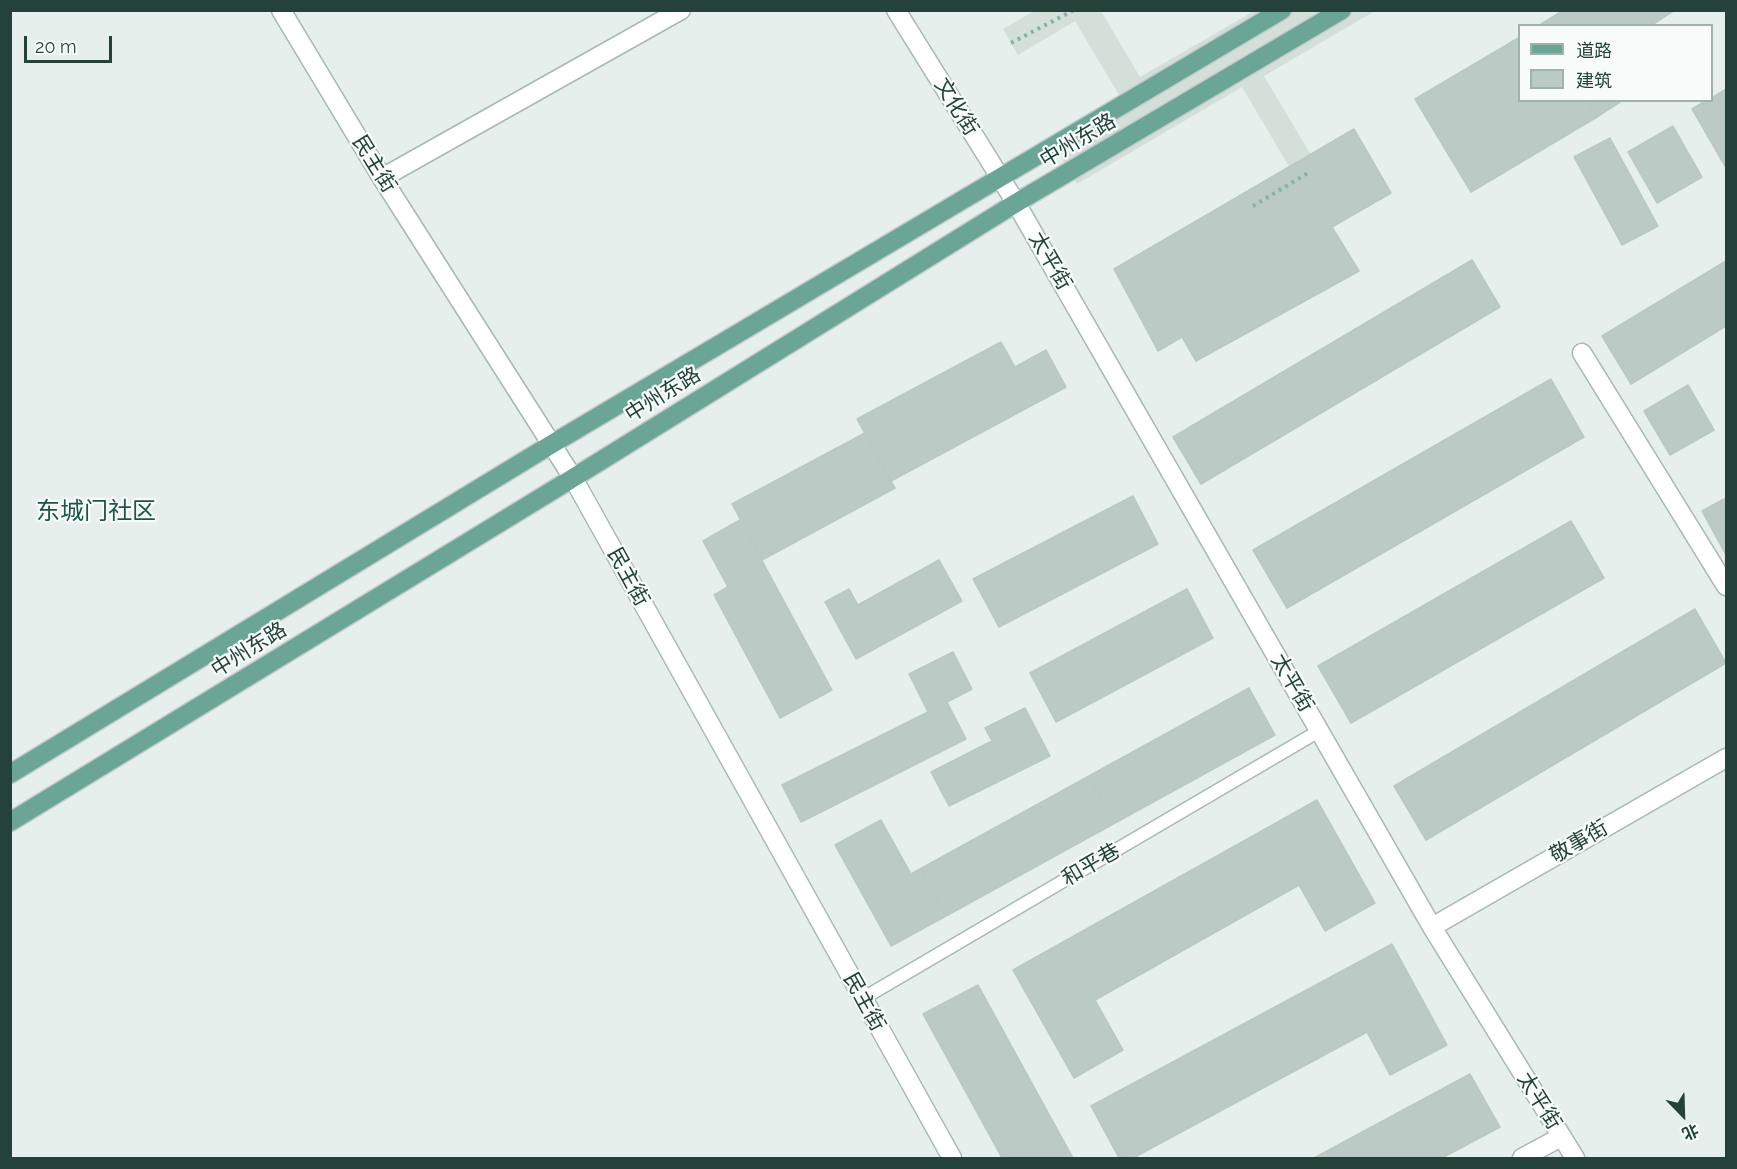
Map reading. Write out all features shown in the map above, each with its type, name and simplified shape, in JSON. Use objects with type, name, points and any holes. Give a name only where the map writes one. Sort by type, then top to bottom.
[{"type":"main road","name":"中州东路","points":[[10,774],[552,444],[1282,10]]},
{"type":"main road","name":"中州东路","points":[[10,822],[1016,203],[1342,10]]},
{"type":"street","name":"民主街","points":[[281,10],[382,178],[573,477],[952,1158]]},
{"type":"street","points":[[382,178],[681,10]]},
{"type":"street","name":"文化街","points":[[896,10],[1016,203]]},
{"type":"street","name":"太平街","points":[[1016,203],[1432,927],[1575,1158]]},
{"type":"street","points":[[1582,353],[1726,586]]},
{"type":"street","name":"敬事街","points":[[1432,927],[1726,758]]},
{"type":"street","points":[[1522,1158],[1561,1137]]},
{"type":"lane","name":"和平巷","points":[[862,999],[1319,731]]},
{"type":"path","points":[[1011,43],[1074,10]]},
{"type":"path","points":[[1253,206],[1308,173]]},
{"type":"shaded area","points":[[1034,11],[1101,11],[1140,77],[1254,11],[1375,11],[1264,76],[1321,172],[1294,175],[1242,87],[1077,184],[1052,142],[1122,100],[1075,21],[1018,55],[1003,29]]},
{"type":"building","points":[[1564,10],[1675,10],[1653,24],[1541,24]]},
{"type":"building","points":[[1518,38],[1518,102],[1588,102],[1597,117],[1471,192],[1415,99]]},
{"type":"building","points":[[1726,89],[1726,168],[1692,109],[1704,102],[1713,102],[1713,97]]},
{"type":"building","points":[[1588,102],[1620,102],[1597,117]]},
{"type":"building","points":[[1673,126],[1702,177],[1657,203],[1628,152]]},
{"type":"building","points":[[1354,129],[1391,193],[1332,227],[1359,271],[1196,361],[1182,337],[1158,351],[1114,269]]},
{"type":"building","points":[[1610,138],[1658,226],[1622,245],[1574,157]]},
{"type":"building","points":[[1472,260],[1500,307],[1201,484],[1173,437]]},
{"type":"building","points":[[1726,261],[1726,326],[1631,384],[1602,336]]},
{"type":"building","points":[[1001,342],[1015,367],[1046,350],[1066,387],[891,481],[857,419]]},
{"type":"building","points":[[1551,379],[1584,437],[1287,608],[1253,550]]},
{"type":"building","points":[[1688,385],[1714,430],[1670,455],[1644,411]]},
{"type":"building","points":[[865,433],[895,488],[762,560],[732,504]]},
{"type":"building","points":[[1133,496],[1158,544],[999,627],[973,579]]},
{"type":"building","points":[[1726,498],[1726,555],[1702,511]]},
{"type":"building","points":[[740,520],[832,690],[780,718],[714,595],[728,587],[703,541]]},
{"type":"building","points":[[1571,521],[1604,578],[1351,723],[1318,666]]},
{"type":"building","points":[[939,560],[962,601],[856,659],[825,602],[849,589],[858,605]]},
{"type":"building","points":[[1187,589],[1213,638],[1056,722],[1030,673]]},
{"type":"building","points":[[1695,609],[1726,663],[1426,840],[1394,786]]},
{"type":"building","points":[[953,652],[972,689],[947,702],[966,739],[801,822],[782,785],[928,712],[909,674]]},
{"type":"building","points":[[1249,688],[1275,735],[1115,823],[1089,776]]},
{"type":"building","points":[[1025,708],[1050,756],[949,806],[931,772],[992,741],[985,728]]},
{"type":"building","points":[[1089,776],[1115,823],[946,916],[920,869]]},
{"type":"building","points":[[1317,800],[1375,903],[1325,931],[1299,885],[1095,1000],[1123,1050],[1074,1078],[1013,970]]},
{"type":"building","points":[[881,820],[911,874],[920,869],[946,916],[891,946],[835,845]]},
{"type":"building","points":[[1392,944],[1447,1045],[1390,1075],[1367,1032],[1133,1158],[1119,1158],[1091,1106]]},
{"type":"building","points":[[978,985],[1073,1158],[1002,1158],[923,1014]]},
{"type":"building","points":[[1470,1074],[1500,1127],[1442,1158],[1314,1158]]},
{"type":"district","name":"东城门社区","points":[[96,512]]}]
